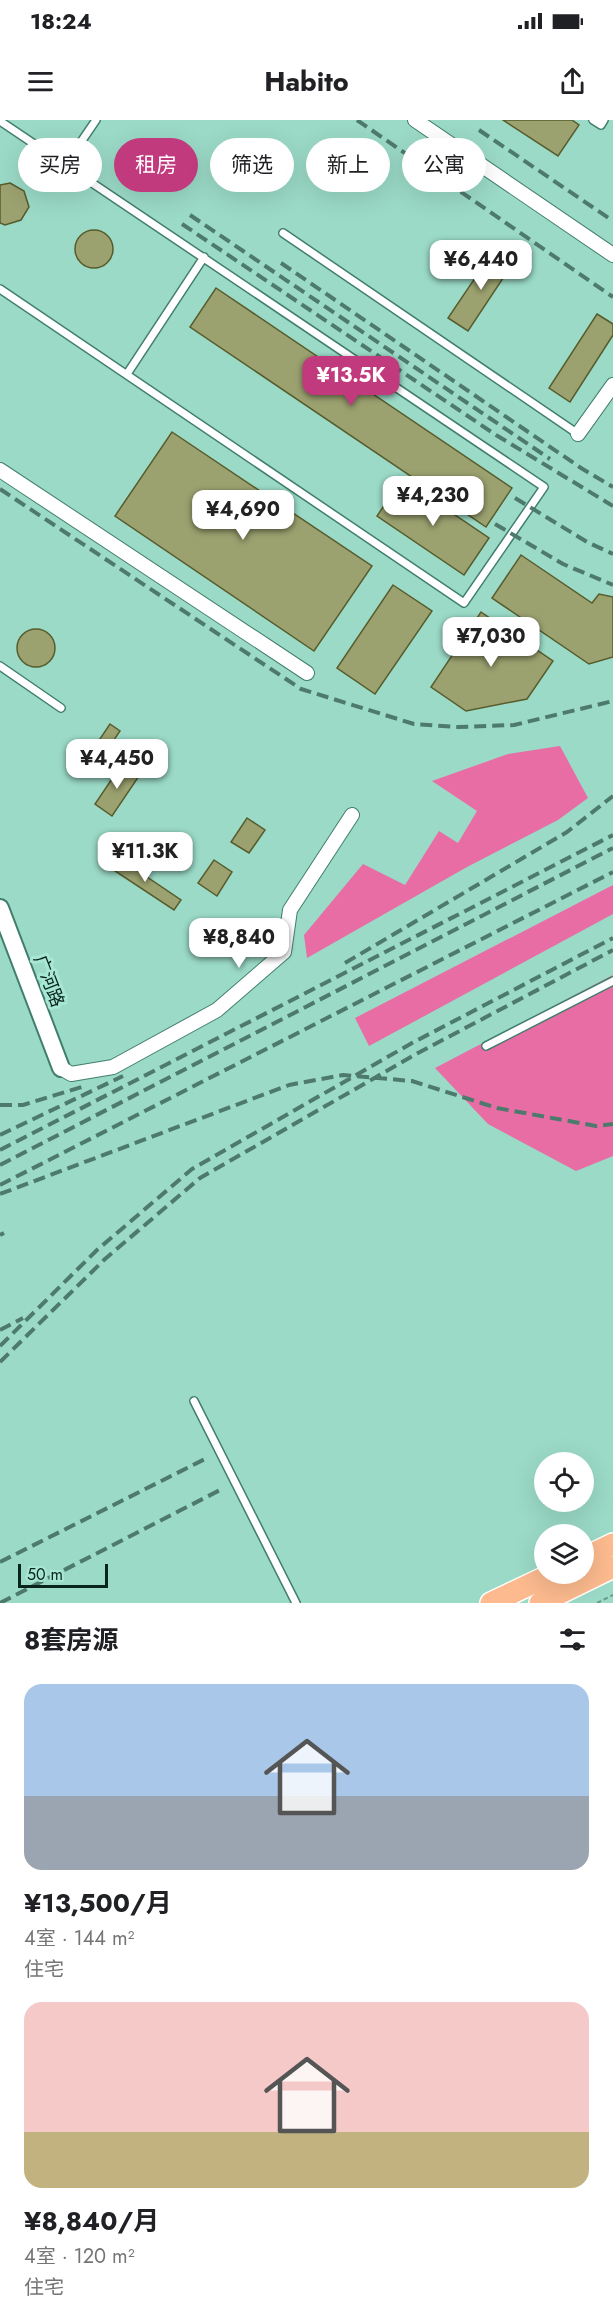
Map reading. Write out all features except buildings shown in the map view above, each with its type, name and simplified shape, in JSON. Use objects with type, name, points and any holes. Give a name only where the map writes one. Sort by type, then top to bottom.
[{"type":"highway","points":[[594,1553],[613,1544]]},
{"type":"highway","points":[[540,1603],[613,1567]]},
{"type":"highway","points":[[491,1603],[534,1583]]},
{"type":"street","points":[[415,120],[613,255]]},
{"type":"street","points":[[579,434],[613,385]]},
{"type":"street","points":[[0,471],[307,673]]},
{"type":"street","points":[[61,1068],[71,1074],[113,1067],[217,1010],[284,952],[290,910],[352,815]]},
{"type":"street","name":"广河路","points":[[0,908],[61,1068]]},
{"type":"lane","points":[[84,138],[96,120]]},
{"type":"lane","points":[[593,120],[600,125],[604,120]]},
{"type":"lane","points":[[0,121],[26,138]]},
{"type":"lane","points":[[0,289],[464,603],[544,487],[102,188]]},
{"type":"lane","points":[[283,233],[579,434]]},
{"type":"lane","points":[[127,374],[204,257]]},
{"type":"lane","points":[[0,666],[61,708]]},
{"type":"lane","points":[[486,1046],[613,981]]},
{"type":"lane","points":[[194,1401],[296,1603]]},
{"type":"path","points":[[597,1603],[613,1595]]},
{"type":"shaded area","points":[[560,746],[588,798],[558,820],[467,867],[307,958],[304,935],[363,864],[405,885],[439,831],[458,843],[477,811],[432,781],[508,754]]},
{"type":"shaded area","points":[[613,885],[613,914],[369,1046],[355,1018]]},
{"type":"shaded area","points":[[613,975],[613,1156],[576,1171],[488,1124],[435,1068]]},
{"type":"railway","points":[[357,120],[613,297]]},
{"type":"railway","points":[[479,130],[613,221]]},
{"type":"railway","points":[[190,215],[550,459]]},
{"type":"railway","points":[[182,224],[496,435],[613,506]]},
{"type":"railway","points":[[281,263],[581,468],[613,487]]},
{"type":"railway","points":[[0,489],[301,689],[414,724],[458,727],[514,725],[613,701]]},
{"type":"railway","points":[[515,498],[587,542],[613,554]]},
{"type":"railway","points":[[495,524],[563,564],[613,585]]},
{"type":"railway","points":[[345,963],[567,832],[613,796]]},
{"type":"railway","points":[[0,1150],[613,835]]},
{"type":"railway","points":[[0,1165],[613,848]]},
{"type":"railway","points":[[0,1185],[613,872]]},
{"type":"railway","points":[[0,1346],[97,1250],[192,1169],[412,1043],[613,938]]},
{"type":"railway","points":[[0,1362],[105,1259],[200,1178],[418,1053],[613,950]]},
{"type":"railway","points":[[0,1194],[289,1085],[343,1075],[412,1081],[497,1108],[596,1126],[613,1124]]},
{"type":"railway","points":[[0,1135],[123,1076]]},
{"type":"railway","points":[[0,1105],[23,1105],[82,1087]]},
{"type":"railway","points":[[0,1235],[4,1233]]},
{"type":"railway","points":[[0,1330],[23,1318]]},
{"type":"railway","points":[[0,1562],[209,1457]]},
{"type":"railway","points":[[0,1603],[224,1488]]}]
